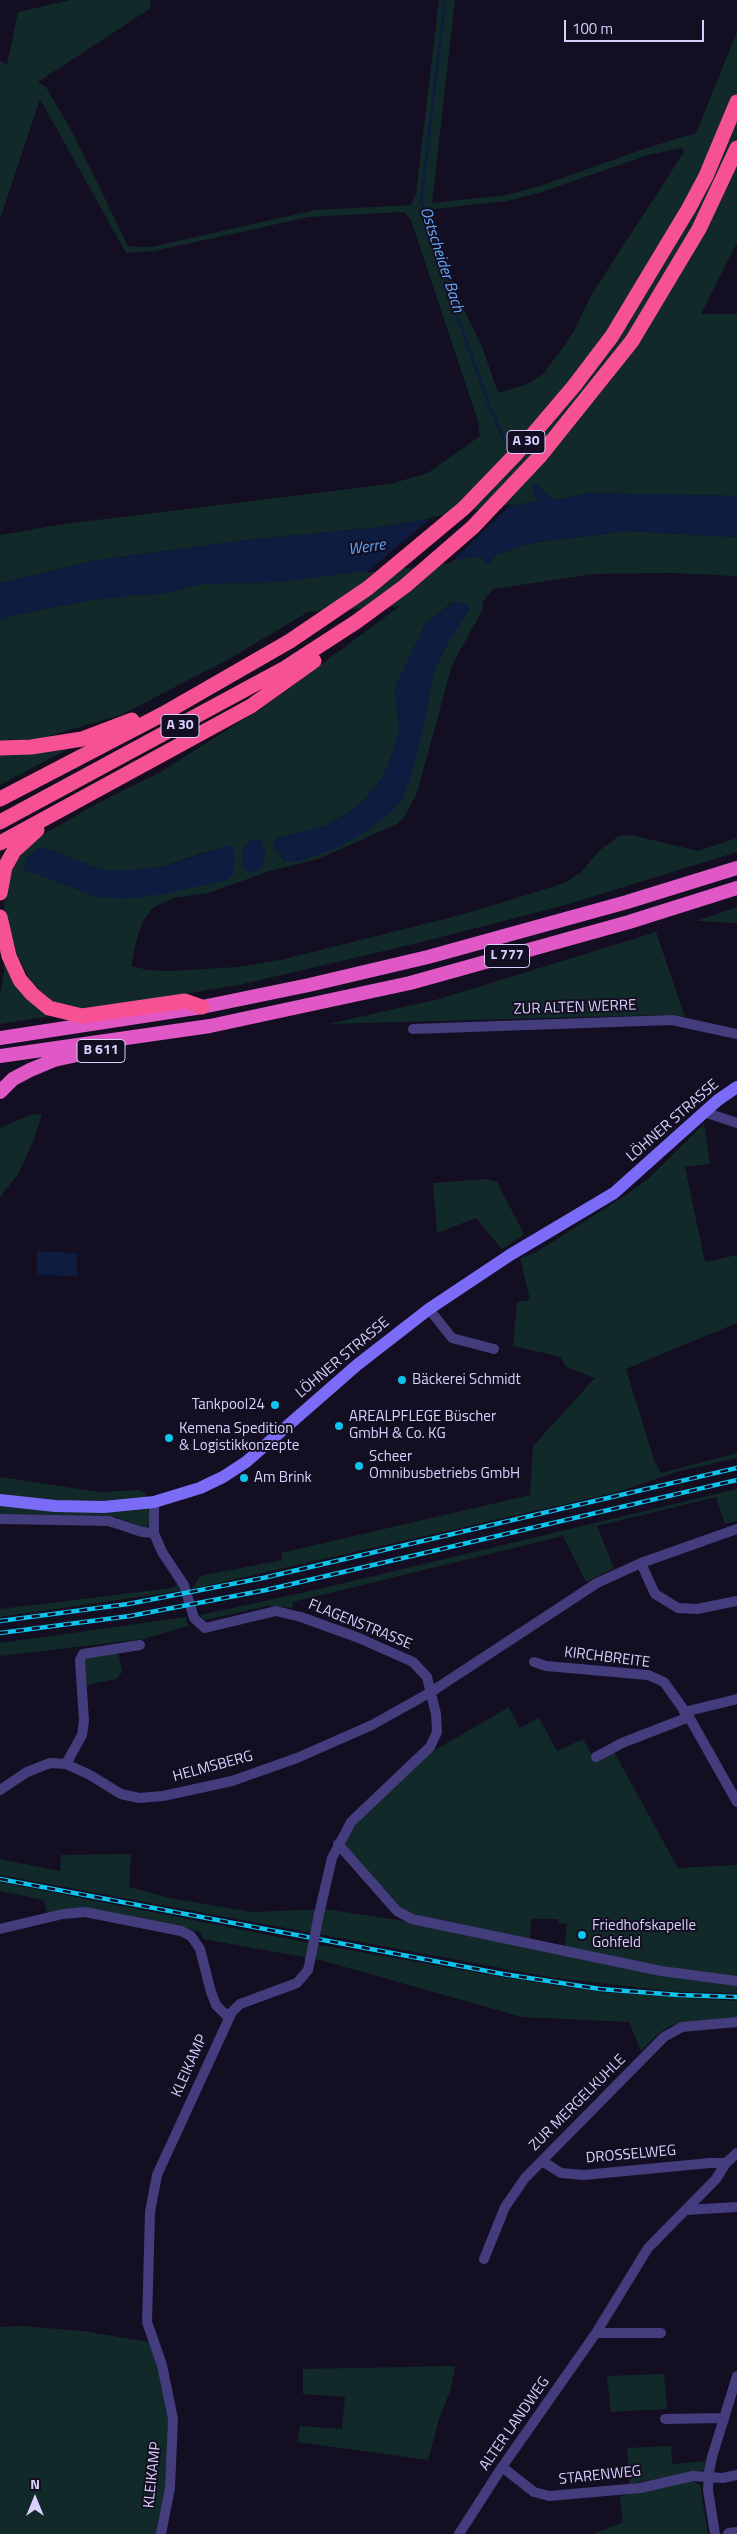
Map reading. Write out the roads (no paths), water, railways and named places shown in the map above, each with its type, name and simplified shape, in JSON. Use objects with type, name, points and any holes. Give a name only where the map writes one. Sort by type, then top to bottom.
[{"type":"highway","name":"A 30","points":[[0,799],[238,673],[323,619],[398,564],[464,508],[517,453],[574,386],[628,311],[694,200],[737,102]]},
{"type":"highway","name":"A 30","points":[[0,822],[285,668],[356,622],[420,573],[472,527],[514,483],[585,402],[632,341],[699,229],[737,148]]},
{"type":"highway","points":[[0,843],[251,706],[352,635],[356,622]]},
{"type":"highway","points":[[0,748],[31,747],[82,739],[121,726],[216,677],[238,673]]},
{"type":"highway","points":[[0,893],[5,867],[14,851],[32,833],[94,798],[100,790]]},
{"type":"highway","name":"L 777","points":[[0,1038],[202,1007],[309,985],[428,957],[627,902],[737,868]]},
{"type":"highway","name":"L 777","points":[[0,1056],[210,1026],[410,983],[646,917],[737,888]]},
{"type":"highway","points":[[0,917],[9,956],[20,980],[32,994],[49,1008],[82,1016],[185,1001],[202,1007]]},
{"type":"highway","name":"B 611","points":[[0,1092],[13,1079],[54,1060],[182,1036],[210,1026]]},
{"type":"main road","name":"LÖHNER STRASSE","points":[[0,1500],[55,1506],[104,1507],[154,1502],[200,1488],[246,1462],[357,1365],[429,1309],[510,1255],[614,1193],[704,1112],[737,1087]]},
{"type":"main road","points":[[718,1100],[737,1091]]},
{"type":"street","name":"ZUR ALTEN WERRE","points":[[412,1028],[672,1020],[737,1034]]},
{"type":"street","points":[[704,1112],[737,1123]]},
{"type":"street","points":[[429,1309],[447,1335],[494,1349]]},
{"type":"street","name":"FLAGENSTRASSE","points":[[154,1502],[154,1533],[162,1552],[184,1584],[194,1618],[205,1628],[276,1611],[301,1617],[359,1638],[413,1662],[427,1677],[431,1692]]},
{"type":"street","points":[[0,1519],[110,1521],[142,1532],[154,1533]]},
{"type":"street","points":[[431,1692],[597,1583],[641,1563],[737,1529]]},
{"type":"street","points":[[641,1563],[655,1594],[678,1608],[696,1609],[737,1601]]},
{"type":"street","points":[[66,1764],[83,1728],[80,1660],[83,1654],[140,1645]]},
{"type":"street","name":"KIRCHBREITE","points":[[534,1662],[546,1666],[648,1675],[664,1682],[686,1714],[737,1802]]},
{"type":"street","name":"HELMSBERG","points":[[0,1790],[27,1772],[50,1763],[66,1764],[90,1775],[121,1794],[139,1798],[163,1796],[232,1781],[297,1758],[372,1725],[431,1692]]},
{"type":"street","name":"KLEIKAMP","points":[[160,2534],[170,2488],[173,2419],[162,2365],[147,2322],[150,2212],[157,2175],[228,2017],[240,2004],[297,1983],[308,1970],[332,1858],[338,1844],[351,1822],[430,1747],[437,1732],[431,1692]]},
{"type":"street","points":[[596,1757],[686,1714],[737,1699]]},
{"type":"street","points":[[338,1844],[397,1911],[412,1920],[661,1971],[737,1981]]},
{"type":"street","points":[[0,1929],[63,1914],[85,1912],[181,1931],[191,1936],[200,1949],[216,2005],[228,2017]]},
{"type":"street","name":"ZUR MERGELKUHLE","points":[[484,2260],[505,2207],[525,2178],[664,2038],[682,2027],[737,2022]]},
{"type":"street","name":"ALTER LANDWEG","points":[[459,2534],[502,2467],[596,2333],[648,2248],[716,2179],[726,2163],[737,2152]]},
{"type":"street","name":"DROSSELWEG","points":[[542,2161],[560,2173],[584,2174],[726,2163]]},
{"type":"street","points":[[686,2210],[737,2207]]},
{"type":"street","points":[[596,2333],[661,2333]]},
{"type":"street","points":[[716,2534],[708,2490],[709,2477],[712,2456],[737,2376]]},
{"type":"street","points":[[665,2419],[723,2418]]},
{"type":"street","name":"STARENWEG","points":[[502,2467],[534,2492],[549,2496],[640,2488],[694,2476],[723,2478],[737,2475]]},
{"type":"street","points":[[729,2534],[737,2533]]},
{"type":"water","name":"Werre","points":[[536,483],[550,498],[559,500],[586,493],[737,496],[737,537],[628,531],[531,543],[498,554],[488,564],[484,563],[483,557],[476,557],[278,582],[203,584],[159,594],[86,601],[15,615],[0,620],[0,583],[98,560],[247,540],[372,528],[518,505],[537,501],[531,486]]},
{"type":"water","points":[[454,602],[468,604],[469,609],[446,646],[433,674],[425,723],[411,777],[402,800],[390,814],[364,833],[336,848],[306,859],[293,862],[285,861],[273,845],[277,838],[327,825],[352,810],[366,798],[382,778],[394,751],[399,729],[395,691],[398,681],[426,623]]},
{"type":"water","points":[[252,839],[260,839],[266,853],[263,865],[257,872],[250,873],[244,867],[242,854],[246,843]]},
{"type":"water","points":[[231,845],[235,859],[233,874],[228,880],[163,894],[125,899],[98,897],[23,869],[28,857],[38,848],[48,849],[102,870],[134,870],[164,866]]},
{"type":"water","points":[[37,1251],[77,1253],[77,1276],[37,1275]]},
{"type":"waterway","name":"Ostscheider Bach","points":[[445,0],[421,202],[444,279],[488,402],[509,452]]},
{"type":"railway","points":[[0,1621],[128,1604],[263,1578],[737,1468]]},
{"type":"railway","points":[[0,1633],[130,1616],[266,1590],[737,1480]]},
{"type":"railway","points":[[0,1879],[503,1974],[600,1989],[737,1997]]},
{"type":"place","name":"Bäckerei Schmidt","points":[[402,1380]]},
{"type":"place","name":"Tankpool24","points":[[275,1405]]},
{"type":"place","name":"AREALPFLEGE Büscher GmbH & Co. KG","points":[[339,1426]]},
{"type":"place","name":"Kemena Spedition & Logistikkonzepte","points":[[169,1438]]},
{"type":"place","name":"Scheer Omnibusbetriebs GmbH","points":[[359,1466]]},
{"type":"place","name":"Am Brink","points":[[244,1478]]},
{"type":"place","name":"Friedhofskapelle Gohfeld","points":[[582,1935]]}]
